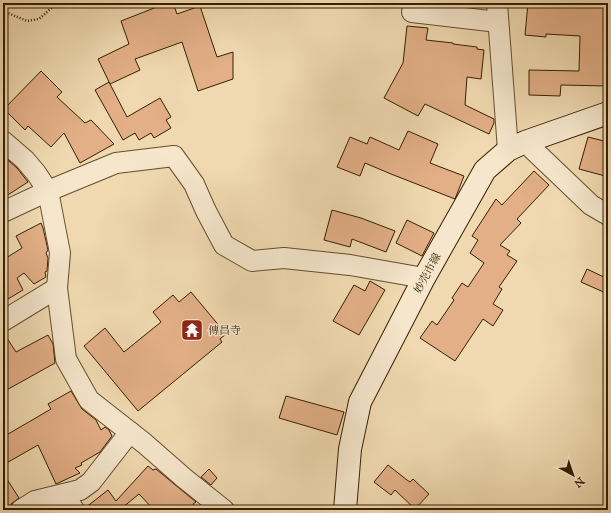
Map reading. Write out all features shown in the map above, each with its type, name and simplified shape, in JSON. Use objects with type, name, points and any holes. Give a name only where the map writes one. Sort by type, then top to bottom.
[{"type":"main road","name":"妙売市線","points":[[345,510],[350,449],[360,402],[424,278],[485,170],[517,146],[608,113]]},
{"type":"street","points":[[412,12],[498,13],[517,146],[591,205],[608,215]]},
{"type":"street","points":[[3,141],[25,160],[48,191],[60,253],[57,288],[66,359],[89,400],[224,510]]},
{"type":"street","points":[[3,212],[48,191],[116,163],[174,156],[194,184],[224,245],[252,261],[284,258],[350,266],[424,278]]},
{"type":"street","points":[[3,320],[57,288]]},
{"type":"street","points":[[21,510],[35,501],[69,502],[80,490],[91,482],[130,432]]},
{"type":"path","points":[[3,11],[27,21],[39,19],[57,3]]},
{"type":"building","points":[[167,3],[173,3],[177,14],[200,6],[217,57],[233,52],[233,79],[198,91],[182,42],[135,59],[140,70],[110,84],[98,59],[129,44],[121,21]]},
{"type":"building","points":[[528,3],[608,4],[608,86],[561,85],[560,96],[529,95],[529,70],[579,71],[580,36],[546,34],[546,37],[525,35]]},
{"type":"building","points":[[407,26],[428,28],[426,40],[477,47],[477,49],[484,50],[481,79],[467,77],[465,105],[494,119],[494,123],[489,134],[425,104],[418,116],[384,98],[403,63]]},
{"type":"building","points":[[41,71],[62,92],[57,97],[85,123],[91,120],[114,144],[80,163],[64,133],[51,147],[28,126],[25,130],[4,109]]},
{"type":"building","points":[[109,82],[127,117],[160,98],[171,117],[166,120],[171,128],[154,138],[151,133],[139,140],[135,133],[123,140],[95,90]]},
{"type":"building","points":[[408,131],[438,144],[430,163],[464,176],[455,199],[365,163],[360,176],[337,167],[350,137],[367,144],[370,137],[399,150]]},
{"type":"building","points":[[588,137],[608,142],[608,165],[605,176],[579,169]]},
{"type":"building","points":[[3,156],[17,168],[28,182],[3,198]]},
{"type":"building","points":[[534,171],[549,185],[517,219],[521,223],[500,245],[510,251],[507,255],[517,261],[499,287],[502,289],[493,304],[503,310],[493,326],[483,319],[455,361],[420,338],[432,321],[437,325],[454,300],[452,298],[462,283],[468,287],[484,263],[470,253],[478,240],[472,236],[496,199],[502,205]]},
{"type":"building","points":[[332,210],[361,218],[395,231],[386,252],[352,239],[350,247],[324,240]]},
{"type":"building","points":[[407,220],[434,233],[422,256],[396,243]]},
{"type":"building","points":[[41,223],[48,250],[46,253],[48,258],[47,271],[45,272],[46,277],[34,284],[24,273],[17,278],[23,290],[3,302],[3,252],[6,258],[22,248],[16,236]]},
{"type":"building","points":[[587,269],[608,279],[608,294],[581,282]]},
{"type":"building","points":[[370,281],[385,290],[359,335],[333,321],[354,285],[365,291]]},
{"type":"building","points":[[191,292],[226,334],[220,339],[222,342],[138,411],[84,346],[105,328],[124,352],[161,322],[153,312],[173,295],[179,302]]},
{"type":"building","points":[[3,332],[16,352],[48,335],[53,344],[55,363],[3,392]]},
{"type":"building","points":[[71,391],[82,409],[96,420],[101,430],[105,427],[109,430],[112,436],[100,452],[81,463],[82,465],[75,468],[80,473],[56,484],[38,445],[3,465],[3,437],[51,409],[48,404]]},
{"type":"building","points":[[286,396],[344,412],[337,435],[279,418]]},
{"type":"building","points":[[388,465],[410,482],[413,479],[429,494],[415,509],[395,490],[391,495],[374,482]]},
{"type":"building","points":[[148,466],[153,470],[156,469],[196,502],[193,504],[198,510],[154,510],[139,494],[122,508],[123,510],[85,510],[85,508],[108,490],[116,501]]},
{"type":"building","points":[[209,469],[217,478],[211,485],[201,477]]},
{"type":"building","points":[[3,473],[19,498],[11,504],[10,510],[3,510]]},
{"type":"place","name":"傳昌寺","points":[[192,330]]}]
